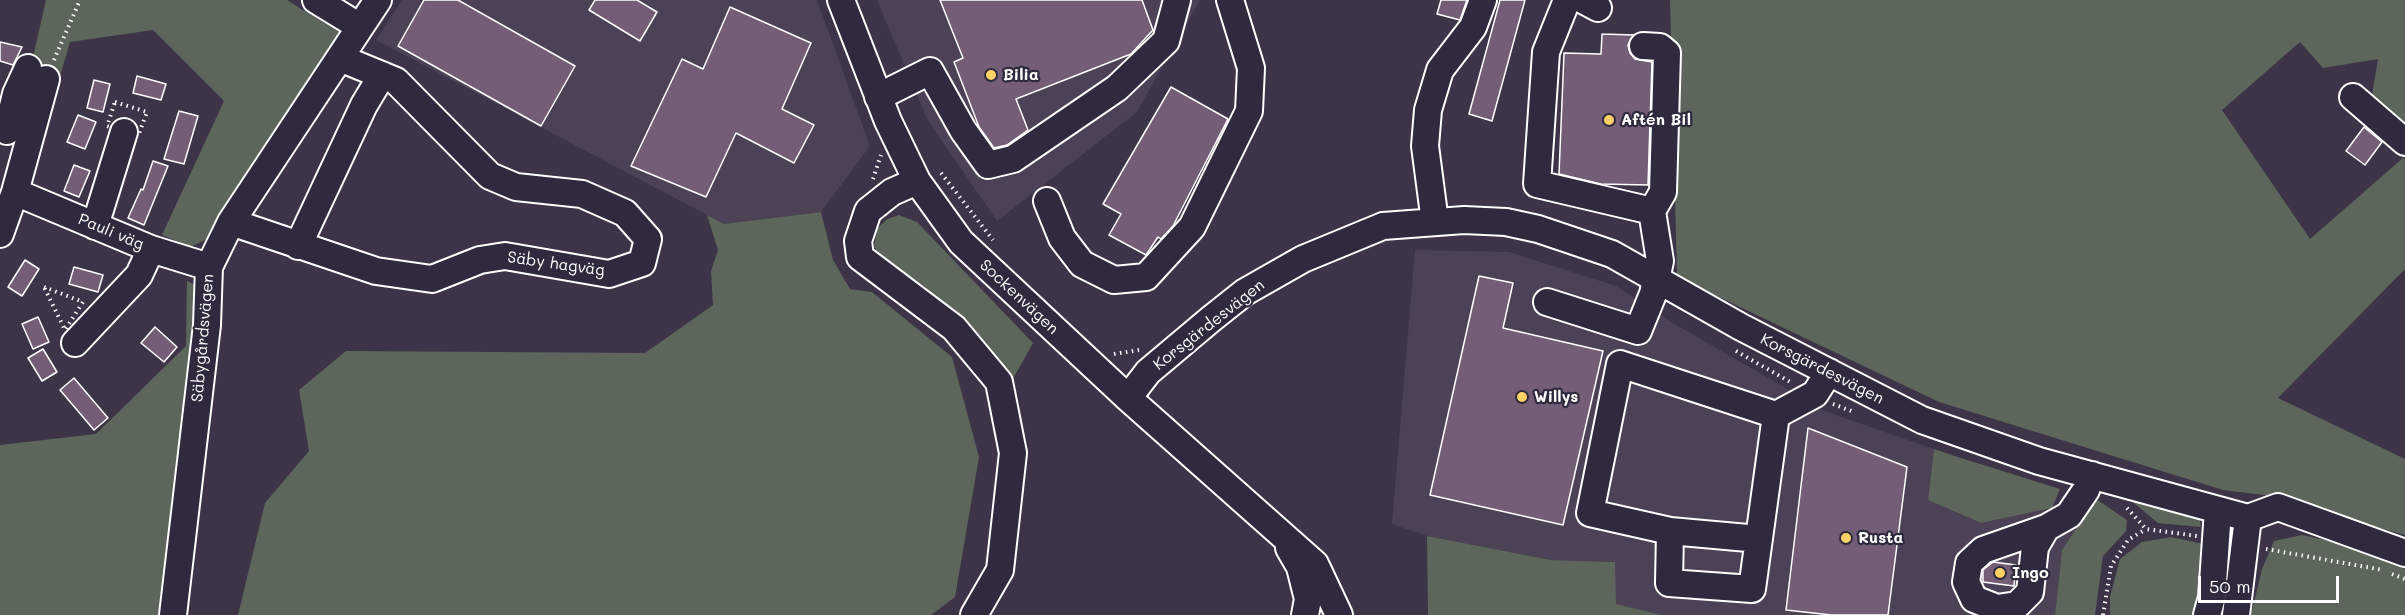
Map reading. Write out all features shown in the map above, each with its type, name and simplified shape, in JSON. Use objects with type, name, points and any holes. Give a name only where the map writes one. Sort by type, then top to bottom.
[{"type":"street","points":[[316,0],[360,27]]},
{"type":"street","name":"Säbygårdsvägen","points":[[173,615],[207,325],[209,267],[231,222],[378,0]]},
{"type":"street","name":"Sockenvägen","points":[[842,0],[878,97],[928,176],[961,242],[1128,398],[1315,564],[1339,615]]},
{"type":"street","points":[[878,97],[930,71],[963,130],[988,165],[1013,159],[1117,88],[1166,41],[1177,0]]},
{"type":"street","points":[[1047,201],[1062,238],[1082,264],[1114,280],[1146,277],[1192,227],[1249,111],[1251,68],[1230,0]]},
{"type":"street","points":[[1435,222],[1425,146],[1428,110],[1440,70],[1473,27],[1483,0]]},
{"type":"street","points":[[1567,0],[1546,52],[1537,184],[1652,212]]},
{"type":"street","points":[[1547,302],[1638,331],[1657,279],[1660,261],[1652,212],[1663,192],[1667,53],[1660,47],[1643,46]]},
{"type":"street","name":"Säby hagväg","points":[[231,222],[376,272],[432,279],[480,260],[505,256],[609,274],[642,263],[648,239],[625,213],[582,194],[516,187],[490,176],[396,81],[340,58]]},
{"type":"street","points":[[298,246],[364,105],[382,75]]},
{"type":"street","points":[[7,130],[12,93],[38,83]]},
{"type":"street","points":[[0,234],[15,192],[38,83]]},
{"type":"street","points":[[2354,97],[2405,142]]},
{"type":"street","points":[[96,226],[119,148]]},
{"type":"street","points":[[928,176],[892,192],[868,212],[858,241],[860,257],[954,328],[999,382],[1014,453],[1000,570],[974,615]]},
{"type":"street","name":"Pauli väg","points":[[15,192],[151,249],[209,267]]},
{"type":"street","name":"Korsgärdesvägen","points":[[1128,398],[1148,372],[1168,353],[1245,292],[1303,259],[1383,226],[1435,222],[1506,222],[1538,229],[1612,254],[1922,420],[2039,461],[2248,518]]},
{"type":"street","points":[[86,331],[139,275],[151,249]]},
{"type":"street","points":[[1759,539],[1670,531],[1590,513],[1620,364],[1776,415],[1815,394],[1829,372]]},
{"type":"street","points":[[1670,531],[1669,583],[1752,589],[1776,415]]},
{"type":"street","points":[[2046,528],[2069,515],[2086,490],[2091,475]]},
{"type":"street","points":[[2236,615],[2242,544],[2248,518],[2278,507],[2405,553]]},
{"type":"street","points":[[2207,615],[2212,597],[2218,510]]},
{"type":"street","name":"Sockenvägen","points":[[1280,532],[1300,567],[1308,599],[1305,615]]},
{"type":"path","points":[[38,83],[80,0]]},
{"type":"path","points":[[928,176],[1002,249]]},
{"type":"path","points":[[866,186],[873,178]]},
{"type":"path","points":[[44,287],[83,302],[86,331],[65,330],[44,287]]},
{"type":"path","points":[[1109,351],[1117,355],[1138,351],[1154,344],[1168,353]]},
{"type":"path","points":[[1733,350],[1815,394],[1855,412]]},
{"type":"path","points":[[2121,505],[2146,529],[2217,540]]},
{"type":"path","points":[[2103,615],[2111,566],[2128,540],[2146,529]]},
{"type":"path","points":[[2242,544],[2382,570],[2405,579]]},
{"type":"shaded area","points":[[402,0],[817,0],[870,146],[821,212],[724,224],[376,40]]},
{"type":"shaded area","points":[[877,0],[1200,0],[1137,112],[997,221],[927,119]]},
{"type":"shaded area","points":[[1415,250],[1509,252],[1616,286],[1673,323],[1827,412],[1934,449],[1928,500],[1981,523],[2096,499],[2062,550],[2055,615],[1662,615],[1615,604],[1614,562],[1551,560],[1427,536],[1392,524]]},
{"type":"green space","points":[[46,0],[287,0],[340,33],[210,238],[190,247],[162,235],[224,101],[153,30],[70,42],[52,104],[25,92]]},
{"type":"green space","points":[[1670,0],[2405,0],[2405,134],[2371,101],[2378,59],[2323,68],[2300,42],[2222,110],[2310,239],[2403,158],[2405,159],[2405,269],[2278,398],[2405,459],[2405,535],[2264,495],[2223,490],[1939,402],[1677,277]]},
{"type":"green space","points":[[821,212],[833,260],[850,289],[872,292],[952,357],[979,457],[955,597],[931,615],[238,615],[265,503],[309,451],[299,390],[346,351],[645,353],[713,305],[711,271],[718,250],[707,215],[724,224]]},
{"type":"green space","points":[[899,215],[917,222],[1033,343],[1010,384],[974,332],[923,285],[887,262],[874,247],[877,229],[887,219]]},
{"type":"green space","points":[[187,281],[202,288],[164,615],[0,615],[0,445],[96,434],[186,346]]},
{"type":"green space","points":[[1934,449],[2060,489],[2052,508],[1981,523],[1928,500]]},
{"type":"green space","points":[[2118,490],[2199,514],[2201,527],[2158,523]]},
{"type":"green space","points":[[2096,499],[2127,520],[2126,531],[2103,556],[2095,615],[2055,615],[2062,550]]},
{"type":"green space","points":[[2302,535],[2360,548],[2405,569],[2405,615],[2251,615],[2262,569],[2274,541]]},
{"type":"green space","points":[[1427,536],[1551,560],[1615,562],[1616,604],[1662,615],[1428,615]]},
{"type":"green space","points":[[2171,537],[2203,544],[2204,580],[2193,615],[2110,615],[2110,597],[2120,559],[2142,542]]},
{"type":"building","points":[[424,0],[458,0],[575,66],[541,126],[398,46]]},
{"type":"building","points":[[595,0],[637,0],[657,12],[640,41],[589,10]]},
{"type":"building","points":[[940,0],[1142,0],[1153,30],[1131,54],[1016,99],[1028,130],[1007,145],[994,148],[979,127],[954,62],[963,58]]},
{"type":"building","points":[[1441,0],[1467,0],[1460,20],[1437,14]]},
{"type":"building","points":[[1500,0],[1525,0],[1492,121],[1469,114]]},
{"type":"building","points":[[730,7],[811,43],[782,109],[814,125],[794,163],[736,133],[706,197],[631,166],[682,59],[703,69]]},
{"type":"building","name":"Aftén Bil","points":[[1602,34],[1634,35],[1628,45],[1630,53],[1635,59],[1652,62],[1648,185],[1601,184],[1559,174],[1564,53],[1601,54]]},
{"type":"building","points":[[0,42],[22,47],[13,65],[0,61]]},
{"type":"building","points":[[137,76],[166,84],[161,100],[133,93]]},
{"type":"building","points":[[94,80],[110,84],[103,112],[87,108]]},
{"type":"building","points":[[1171,87],[1228,119],[1173,226],[1161,239],[1158,237],[1146,255],[1109,235],[1121,214],[1103,204]]},
{"type":"building","points":[[179,111],[198,116],[184,164],[164,159]]},
{"type":"building","points":[[78,115],[96,122],[85,149],[67,142]]},
{"type":"building","points":[[2364,127],[2382,142],[2365,165],[2346,151]]},
{"type":"building","points":[[153,161],[168,166],[144,225],[128,218],[141,189],[143,190]]},
{"type":"building","points":[[74,165],[90,171],[79,197],[64,191]]},
{"type":"building","points":[[25,260],[39,269],[22,296],[8,287]]},
{"type":"building","points":[[74,267],[103,275],[98,292],[69,284]]},
{"type":"building","name":"Willys","points":[[1479,276],[1513,283],[1503,328],[1603,351],[1563,525],[1430,495]]},
{"type":"building","points":[[38,317],[49,342],[33,349],[22,324]]},
{"type":"building","points":[[155,327],[177,347],[164,362],[141,343]]},
{"type":"building","points":[[43,349],[57,372],[42,381],[28,358]]},
{"type":"building","points":[[74,378],[108,418],[94,430],[60,390]]},
{"type":"building","name":"Rusta","points":[[1808,428],[1907,467],[1888,615],[1831,615],[1786,610]]},
{"type":"building","points":[[1993,562],[2016,565],[2014,586],[1983,582],[1983,570]]},
{"type":"place","name":"Bilia","points":[[991,75]]},
{"type":"place","name":"Aftén Bil","points":[[1609,120]]},
{"type":"place","name":"Willys","points":[[1522,397]]},
{"type":"place","name":"Rusta","points":[[1846,538]]},
{"type":"place","name":"Ingo","points":[[2000,573]]}]
